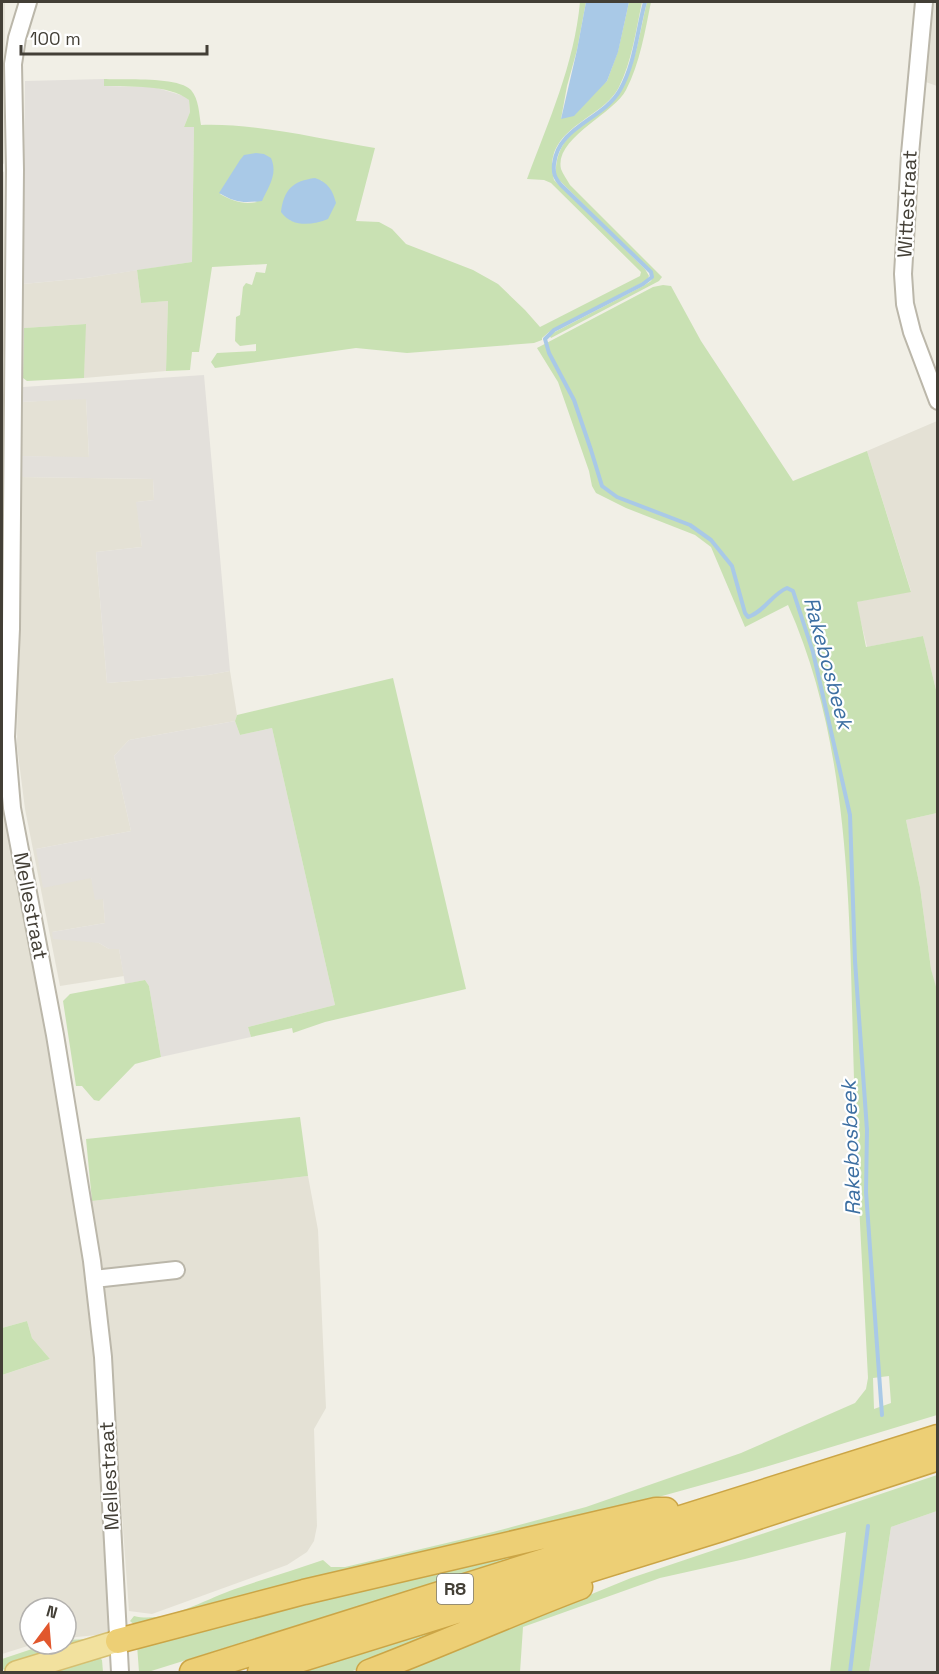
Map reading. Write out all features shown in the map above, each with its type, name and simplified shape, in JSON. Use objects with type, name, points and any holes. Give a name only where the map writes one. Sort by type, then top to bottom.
[{"type":"highway","name":"R8","points":[[260,1672],[720,1518],[938,1437]]},
{"type":"highway","name":"R8","points":[[192,1672],[720,1518],[938,1458]]},
{"type":"highway","name":"R8","points":[[118,1641],[304,1592],[656,1510],[720,1518]]},
{"type":"highway","name":"R8","points":[[369,1672],[460,1637],[520,1610],[681,1550],[720,1518]]},
{"type":"main road","points":[[16,1672],[118,1641]]},
{"type":"street","name":"Mellestraat","points":[[28,2],[17,38],[13,64],[8,168],[7,380],[10,630],[6,737],[12,808],[55,1035],[94,1279],[103,1357],[120,1672]]},
{"type":"street","name":"Wittestraat","points":[[924,2],[910,154],[903,274],[905,304],[912,332],[938,401]]},
{"type":"street","points":[[94,1279],[176,1270]]},
{"type":"shaded area","points":[[2,2],[5,2],[4,164],[2,163]]},
{"type":"shaded area","points":[[929,2],[937,2],[937,86],[923,81]]},
{"type":"shaded area","points":[[104,79],[104,86],[154,87],[184,96],[189,100],[190,112],[184,127],[194,127],[192,262],[86,278],[23,284],[25,81]]},
{"type":"shaded area","points":[[2,171],[4,172],[4,350],[2,367]]},
{"type":"shaded area","points":[[137,270],[141,303],[168,301],[166,371],[84,378],[85,324],[24,328],[23,284]]},
{"type":"shaded area","points":[[204,375],[230,671],[208,675],[107,683],[96,552],[142,547],[136,502],[154,500],[153,479],[20,477],[20,456],[89,457],[86,399],[22,402],[23,387]]},
{"type":"shaded area","points":[[2,394],[4,394],[2,610]]},
{"type":"shaded area","points":[[86,398],[89,458],[20,456],[22,402]]},
{"type":"shaded area","points":[[937,421],[937,694],[923,636],[867,647],[856,602],[911,591],[867,451]]},
{"type":"shaded area","points":[[20,477],[153,479],[154,500],[137,502],[142,547],[96,552],[107,683],[208,675],[230,671],[237,715],[235,721],[129,740],[114,756],[131,831],[36,849],[91,878],[103,899],[105,923],[52,932],[99,943],[109,949],[119,949],[124,976],[60,986],[25,809],[17,746]]},
{"type":"shaded area","points":[[235,721],[240,735],[272,728],[335,1005],[248,1027],[251,1037],[161,1057],[149,986],[145,980],[125,984],[119,949],[109,949],[99,943],[53,939],[52,932],[105,923],[103,899],[95,900],[91,878],[43,888],[36,849],[131,831],[114,756],[129,740]]},
{"type":"shaded area","points":[[2,754],[76,1207],[92,1320],[110,1627],[108,1634],[78,1637],[78,1596],[18,1596],[18,1649],[2,1654],[2,1375],[50,1359],[32,1338],[27,1321],[2,1328]]},
{"type":"shaded area","points":[[937,813],[937,994],[931,969],[920,887],[906,820]]},
{"type":"shaded area","points":[[308,1176],[318,1230],[326,1408],[314,1429],[317,1526],[314,1541],[307,1552],[287,1565],[152,1614],[129,1611],[110,1349],[92,1201]]},
{"type":"shaded area","points":[[937,1511],[937,1672],[869,1672],[891,1527]]},
{"type":"green space","points":[[580,2],[586,2],[561,119],[607,81],[618,51],[629,2],[642,2],[630,56],[619,87],[611,99],[564,136],[556,148],[552,162],[554,180],[645,269],[649,276],[647,280],[549,332],[542,340],[534,343],[407,353],[356,348],[215,368],[211,362],[217,353],[256,351],[256,344],[240,346],[235,341],[236,317],[240,315],[243,287],[246,283],[252,285],[256,272],[265,273],[267,264],[212,267],[199,352],[192,352],[190,370],[166,371],[168,301],[141,303],[137,270],[192,262],[194,127],[184,127],[190,112],[189,100],[171,91],[160,89],[104,86],[104,79],[163,81],[184,86],[191,90],[196,98],[201,125],[244,126],[375,148],[356,221],[379,222],[392,229],[406,244],[473,270],[498,284],[540,327],[640,276],[641,272],[551,183],[544,180],[527,179],[559,92],[577,25]],"holes":[[[322,180],[296,222],[290,220]],[[228,181],[257,202],[238,202],[220,194]]]},
{"type":"green space","points":[[647,2],[651,2],[642,47],[626,90],[610,108],[575,137],[561,158],[561,169],[570,185],[662,277],[659,281],[551,338],[549,335],[643,286],[653,277],[649,269],[556,177],[557,160],[570,136],[611,103],[620,91],[634,59]]},
{"type":"green space","points":[[671,286],[701,341],[793,481],[867,451],[911,592],[857,602],[866,647],[923,636],[937,694],[937,813],[906,820],[920,887],[931,969],[938,994],[937,1415],[752,1471],[565,1523],[138,1628],[130,1621],[134,1616],[146,1618],[172,1614],[235,1589],[323,1560],[331,1567],[345,1567],[586,1507],[741,1453],[855,1403],[866,1389],[868,1378],[844,838],[825,719],[809,661],[788,605],[745,627],[711,547],[695,535],[626,508],[596,493],[558,382],[537,348],[653,287]],"holes":[[[889,1376],[891,1403],[874,1409],[873,1378]]]},
{"type":"green space","points":[[86,324],[84,378],[27,381],[23,378],[24,328]]},
{"type":"green space","points":[[393,678],[466,989],[325,1022],[293,1033],[292,1028],[251,1037],[248,1027],[335,1005],[272,728],[240,735],[235,721],[237,715]]},
{"type":"green space","points":[[145,980],[149,986],[161,1057],[135,1064],[99,1101],[94,1100],[82,1086],[76,1086],[63,1001],[70,994]]},
{"type":"green space","points":[[300,1117],[308,1176],[92,1201],[86,1139]]},
{"type":"green space","points":[[27,1321],[32,1338],[50,1359],[2,1375],[2,1328]]},
{"type":"green space","points":[[937,1475],[937,1511],[891,1527],[869,1672],[830,1672],[846,1532],[745,1559],[660,1578],[523,1627],[520,1672],[401,1672],[631,1578]]},
{"type":"green space","points":[[586,1535],[148,1672],[139,1672],[137,1645]]},
{"type":"green space","points":[[552,1594],[350,1672],[297,1672]]},
{"type":"green space","points":[[90,1639],[91,1641],[78,1645],[78,1640]]},
{"type":"green space","points":[[18,1654],[18,1656],[45,1656],[2,1670],[2,1659]]},
{"type":"green space","points":[[99,1657],[102,1660],[103,1672],[35,1672]]},
{"type":"water","points":[[586,2],[629,2],[618,52],[607,81],[574,116],[561,119],[577,50]]},
{"type":"water","points":[[256,153],[271,158],[274,169],[272,180],[262,201],[240,202],[219,193],[244,155]]},
{"type":"water","points":[[315,178],[327,185],[335,199],[336,203],[328,219],[309,224],[291,221],[281,212],[284,197],[295,184]]},
{"type":"waterway","name":"Rakebosbeek","points":[[645,2],[632,58],[620,90],[603,109],[572,132],[564,141],[557,151],[554,171],[561,185],[651,272],[652,277],[643,284],[554,330],[545,339],[549,353],[574,400],[602,486],[617,497],[690,525],[711,540],[732,566],[748,617],[754,615],[787,588],[793,591],[813,652],[850,815],[855,961],[867,1130],[866,1192],[882,1415]]},
{"type":"waterway","name":"Rakebosbeek","points":[[850,1672],[868,1526]]}]
